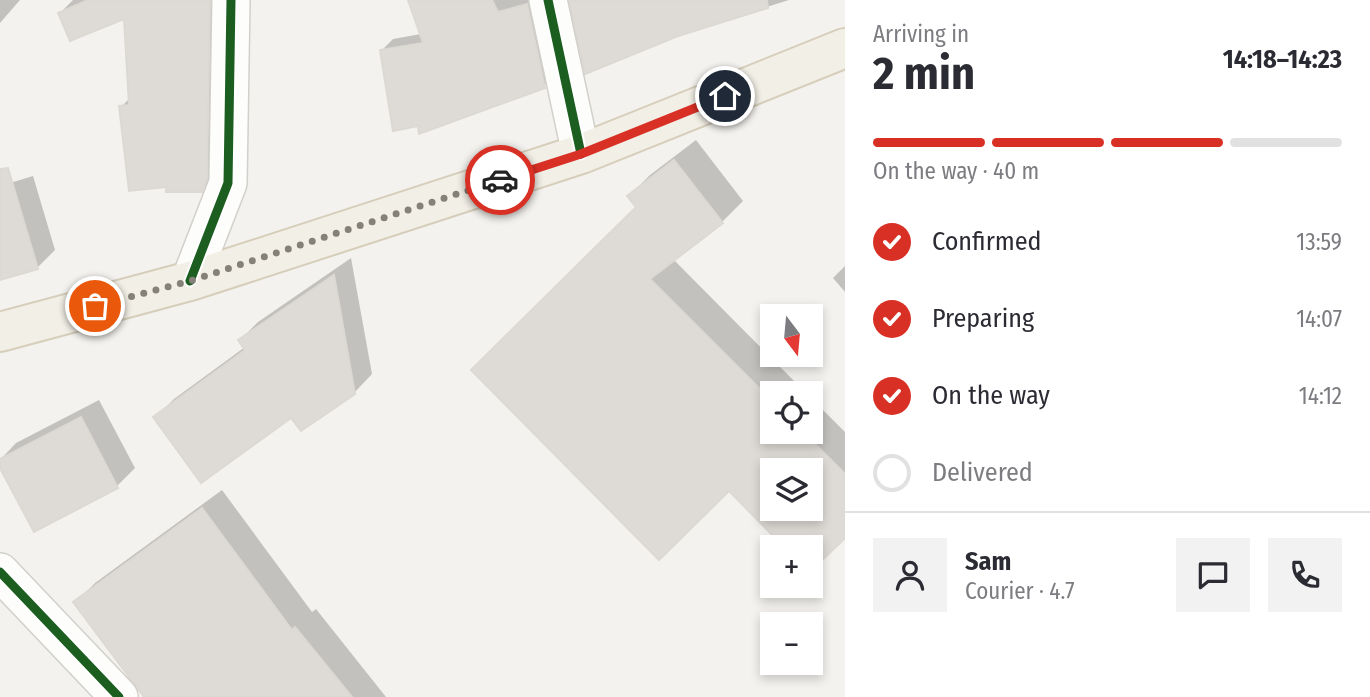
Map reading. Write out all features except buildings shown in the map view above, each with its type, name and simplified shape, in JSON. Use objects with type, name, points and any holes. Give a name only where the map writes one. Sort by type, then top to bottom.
[{"type":"main road","points":[[0,332],[190,281],[581,154],[845,48]]},
{"type":"street","points":[[190,281],[228,183],[231,0]]},
{"type":"street","points":[[548,0],[581,154]]},
{"type":"street","points":[[0,572],[119,697]]},
{"type":"cycle path","points":[[190,281],[228,183],[231,0]]},
{"type":"cycle path","points":[[548,0],[581,154]]},
{"type":"cycle path","points":[[0,572],[119,697]]},
{"type":"way so far","points":[[95,306],[190,281],[500,180]]},
{"type":"route","points":[[500,180],[581,154],[725,96]]}]
